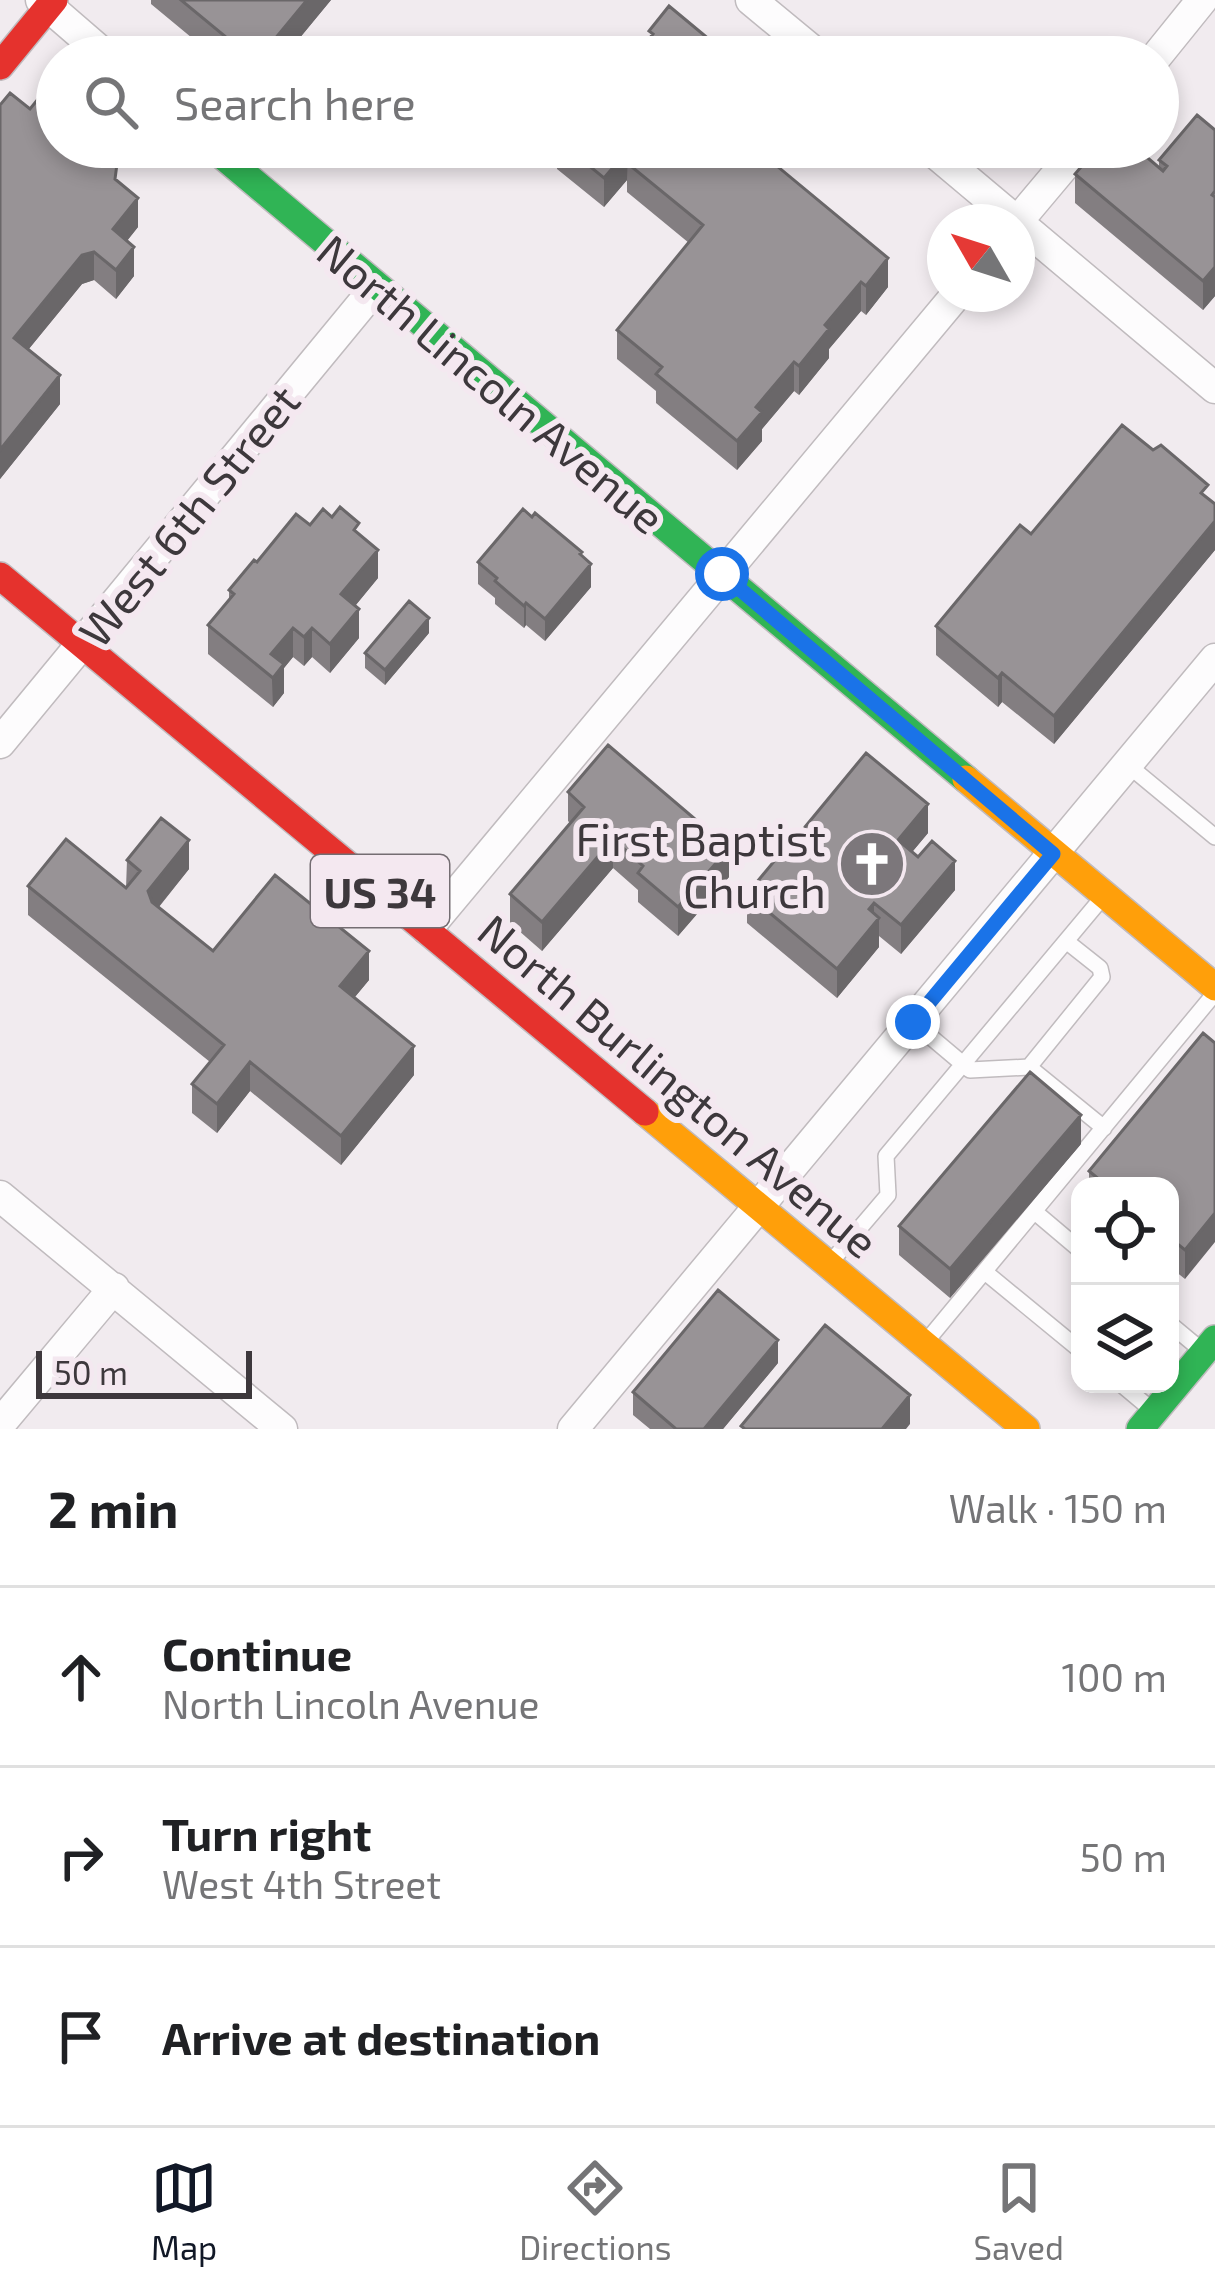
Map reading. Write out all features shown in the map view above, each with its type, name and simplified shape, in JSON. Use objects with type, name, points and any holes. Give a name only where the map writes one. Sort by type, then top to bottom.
[{"type":"main road","points":[[0,66],[48,2]]},
{"type":"main road","name":"North Lincoln Avenue","points":[[237,168],[1053,854],[1211,978]]},
{"type":"main road","name":"North Burlington Avenue","points":[[0,577],[1026,1429]]},
{"type":"main road","points":[[1147,1420],[1209,1346]]},
{"type":"street","points":[[751,0],[795,36]]},
{"type":"street","points":[[1173,36],[1202,0]]},
{"type":"street","points":[[48,2],[84,36]]},
{"type":"street","points":[[953,168],[996,204]]},
{"type":"street","points":[[1032,204],[1062,168]]},
{"type":"street","points":[[1035,237],[1215,388]]},
{"type":"street","name":"West 6th Street","points":[[0,743],[376,287]]},
{"type":"street","points":[[427,929],[942,312]]},
{"type":"street","points":[[573,1429],[1215,659]]},
{"type":"street","points":[[0,1196],[282,1429]]},
{"type":"street","points":[[0,1424],[114,1288]]},
{"type":"lane","points":[[1127,765],[1215,837]]},
{"type":"lane","points":[[829,1265],[888,1195],[886,1156],[1104,895]]},
{"type":"lane","points":[[1029,1067],[1102,977],[1100,968],[1066,941]]},
{"type":"lane","points":[[925,1344],[1104,1128],[1211,978]]},
{"type":"lane","points":[[913,1022],[970,1070],[1029,1067],[1104,1128]]},
{"type":"lane","points":[[1035,1212],[1071,1242]]},
{"type":"lane","points":[[985,1272],[1071,1343]]},
{"type":"lane","points":[[1179,1329],[1209,1346]]},
{"type":"lane","points":[[1127,1393],[1147,1420]]},
{"type":"building","points":[[181,0],[307,0],[277,36],[225,36]]},
{"type":"building","points":[[669,6],[705,36],[651,36],[649,31]]},
{"type":"building","points":[[10,93],[30,109],[36,102],[36,168],[116,168],[115,179],[138,198],[113,229],[134,247],[116,270],[94,252],[82,255],[14,338],[60,375],[0,450],[0,105]]},
{"type":"building","points":[[1197,115],[1215,130],[1215,267],[1203,281],[1075,174],[1080,168],[1179,168],[1179,136]]},
{"type":"building","points":[[592,168],[613,168],[604,178]]},
{"type":"building","points":[[633,168],[779,168],[888,258],[825,325],[829,329],[799,366],[794,362],[756,407],[762,412],[737,441],[656,374],[662,367],[617,330],[703,225]]},
{"type":"building","points":[[1122,425],[1153,450],[1161,445],[1208,485],[1201,493],[1215,504],[1215,521],[1054,716],[1002,673],[998,678],[936,626],[1020,525],[1031,534]]},
{"type":"building","points":[[340,507],[359,523],[354,530],[378,550],[341,594],[359,609],[330,644],[312,628],[304,637],[293,628],[271,654],[284,664],[273,678],[208,625],[234,594],[229,590],[296,514],[310,525],[323,509],[332,517]]},
{"type":"building","points":[[523,509],[532,517],[535,513],[591,564],[545,619],[526,603],[524,606],[478,562]]},
{"type":"building","points":[[409,601],[429,618],[385,670],[365,653]]},
{"type":"building","points":[[608,745],[729,848],[678,907],[638,873],[643,866],[613,839],[542,922],[510,894],[584,807],[568,792]]},
{"type":"building","points":[[866,753],[928,804],[898,840],[918,857],[932,841],[955,861],[901,925],[874,903],[869,909],[879,918],[837,969],[747,894],[795,836],[809,847],[805,827]]},
{"type":"building","points":[[161,818],[189,840],[148,891],[152,902],[213,951],[275,875],[369,951],[340,986],[414,1046],[341,1136],[250,1062],[217,1104],[192,1084],[224,1045],[28,886],[66,839],[126,888],[140,871],[127,860]]},
{"type":"building","points":[[1203,1033],[1215,1043],[1215,1213],[1185,1250],[1179,1245],[1179,1177],[1096,1177],[1089,1171]]},
{"type":"building","points":[[1030,1072],[1081,1115],[950,1269],[899,1226]]},
{"type":"building","points":[[718,1290],[778,1340],[704,1429],[676,1429],[633,1392]]},
{"type":"building","points":[[825,1325],[910,1395],[882,1429],[741,1426]]},
{"type":"traffic: fast","points":[[237,168],[966,779]]},
{"type":"traffic: fast","points":[[1140,1429],[1215,1339]]},
{"type":"traffic: slow","points":[[966,779],[1215,987]]},
{"type":"traffic: slow","points":[[645,1112],[1026,1429]]},
{"type":"traffic: jam","points":[[0,66],[54,0]]},
{"type":"traffic: jam","points":[[0,576],[645,1112]]},
{"type":"place","name":"First Baptist Church","points":[[872,864]]},
{"type":"route","points":[[722,574],[1053,854],[913,1022]]}]
